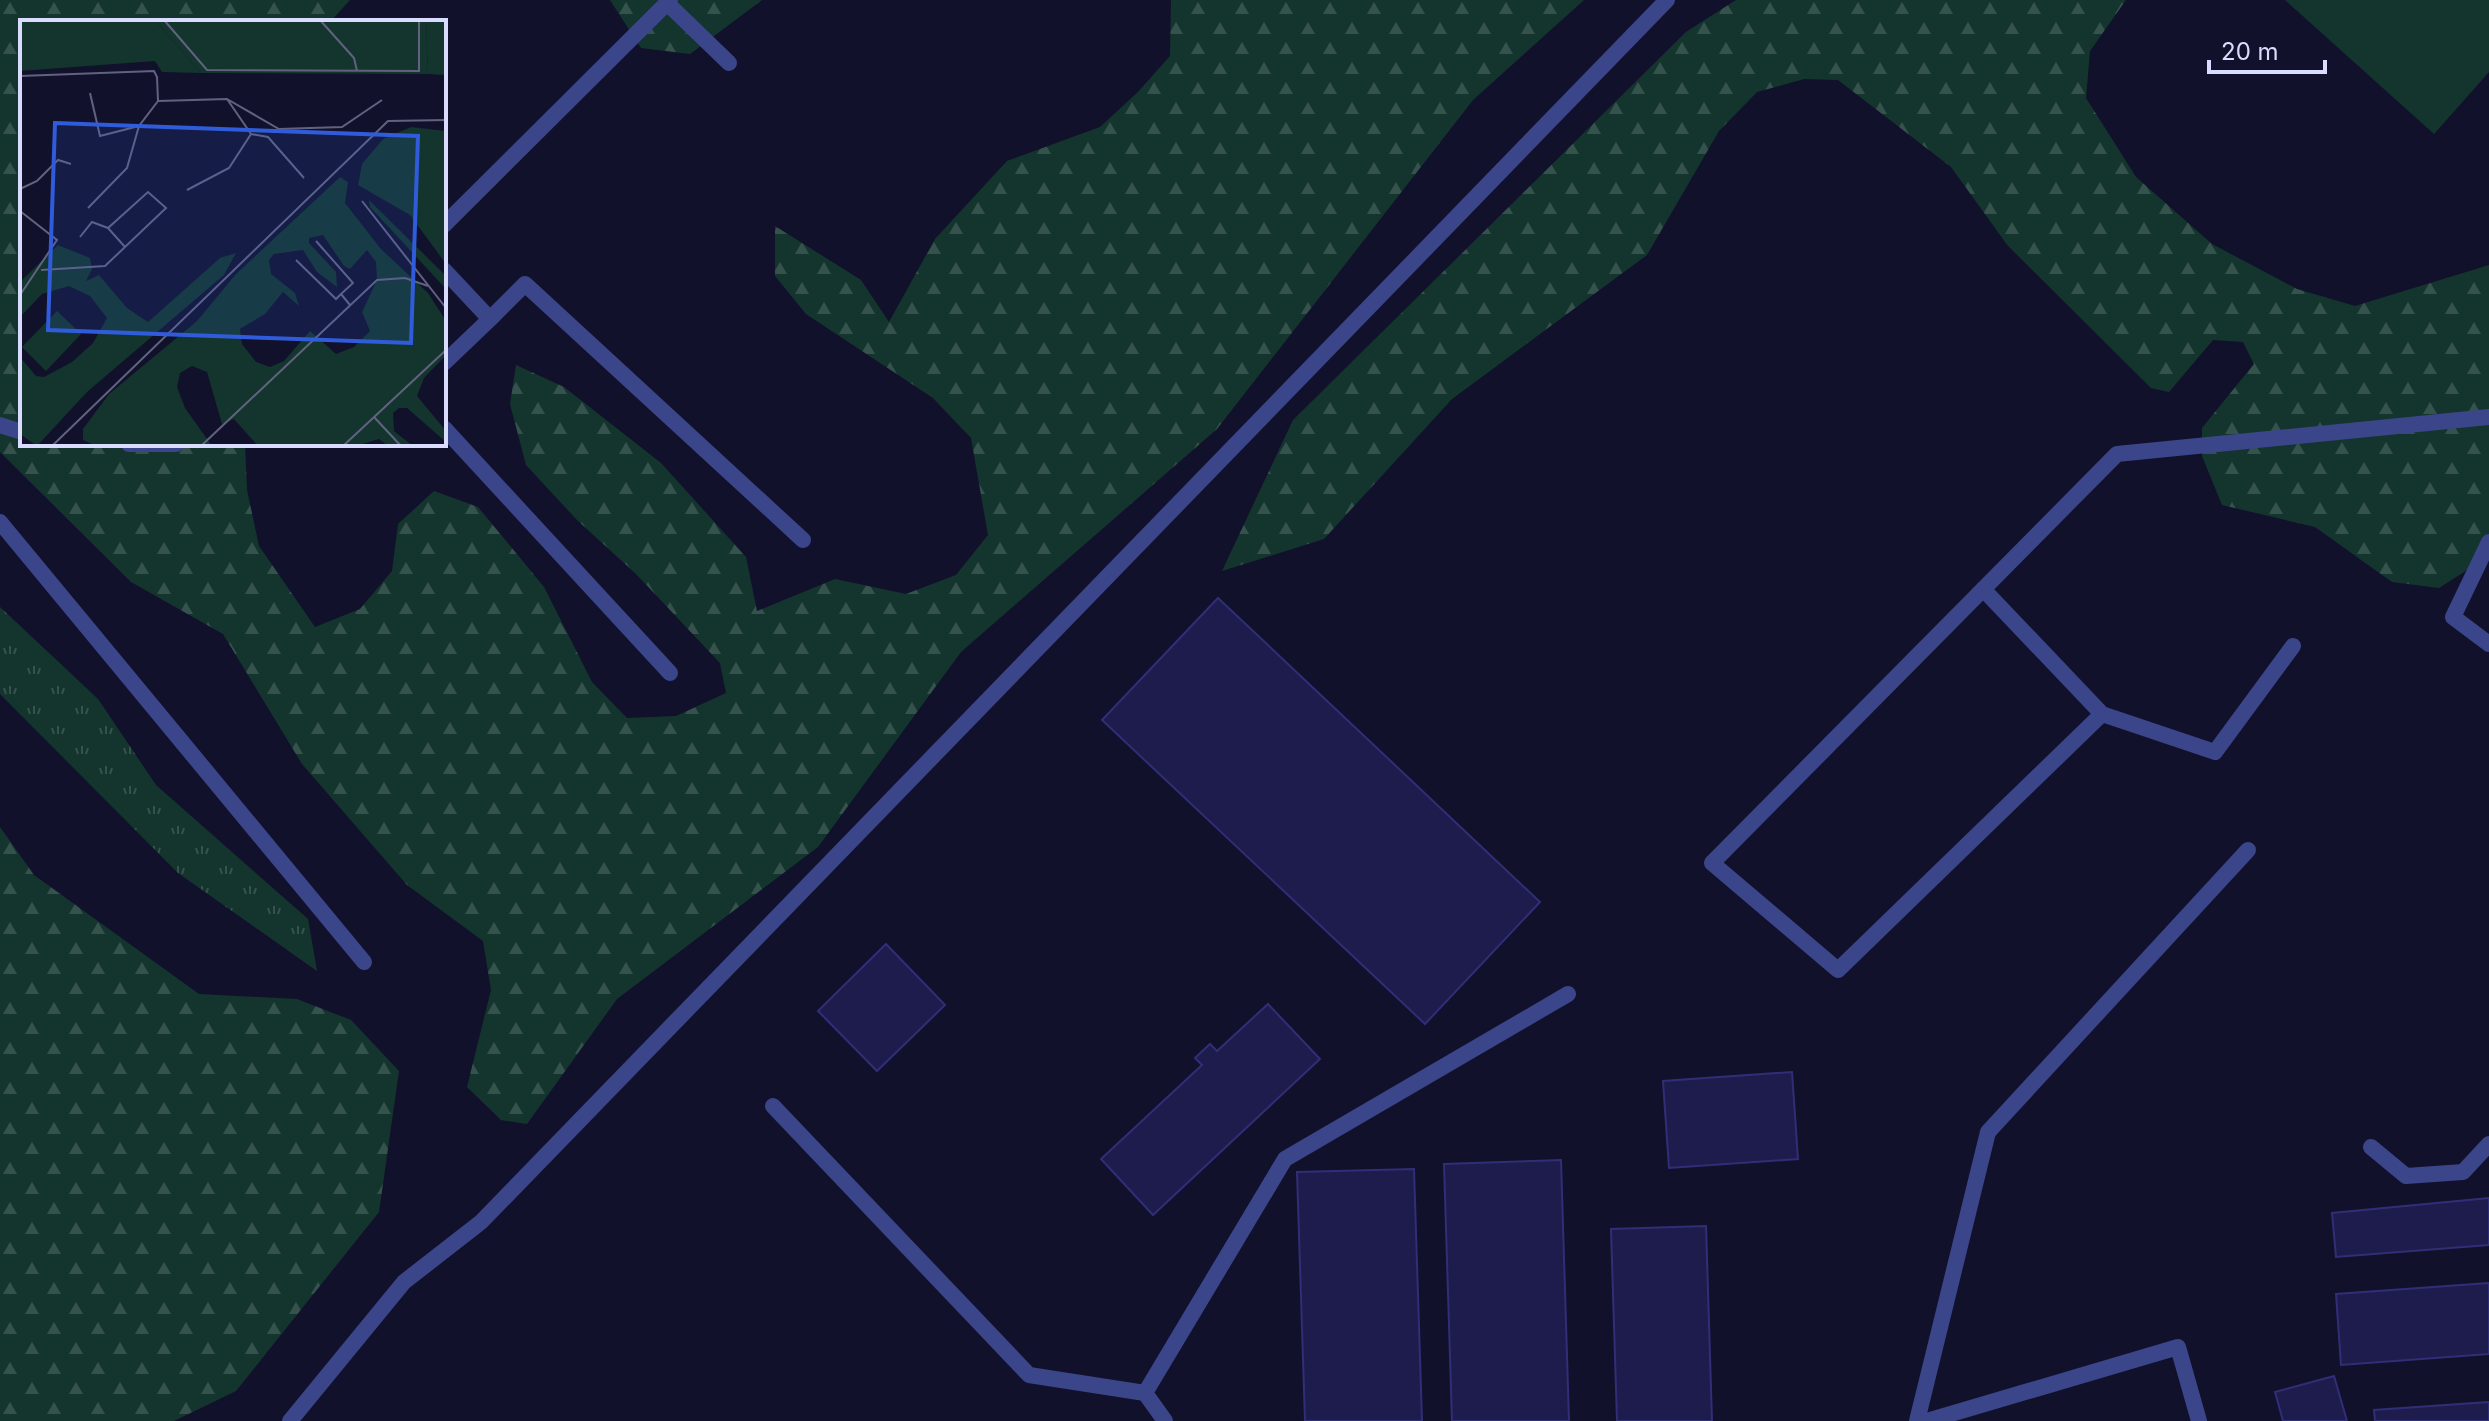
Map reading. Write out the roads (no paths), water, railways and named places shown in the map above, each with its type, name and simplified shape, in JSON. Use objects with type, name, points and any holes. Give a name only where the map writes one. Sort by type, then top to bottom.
[{"type":"lane","points":[[290,1421],[404,1282],[481,1222],[1667,0]]},
{"type":"lane","points":[[446,223],[669,2],[729,63]]},
{"type":"lane","points":[[446,272],[490,319]]},
{"type":"lane","points":[[446,361],[525,284],[803,540]]},
{"type":"lane","points":[[2102,714],[1838,970],[1712,863],[2117,454],[2489,417]]},
{"type":"lane","points":[[0,425],[20,431]]},
{"type":"lane","points":[[446,430],[670,673]]},
{"type":"lane","points":[[0,522],[364,962]]},
{"type":"lane","points":[[2489,542],[2453,617],[2489,644]]},
{"type":"lane","points":[[1983,589],[2102,714],[2215,752],[2293,646]]},
{"type":"lane","points":[[1917,1421],[1988,1132],[2248,850]]},
{"type":"lane","points":[[1145,1393],[1285,1159],[1568,994]]},
{"type":"lane","points":[[773,1106],[1029,1375],[1145,1393],[1165,1421]]},
{"type":"lane","points":[[2371,1147],[2406,1176],[2463,1172],[2489,1144]]},
{"type":"lane","points":[[1927,1421],[2178,1347],[2199,1421]]}]
